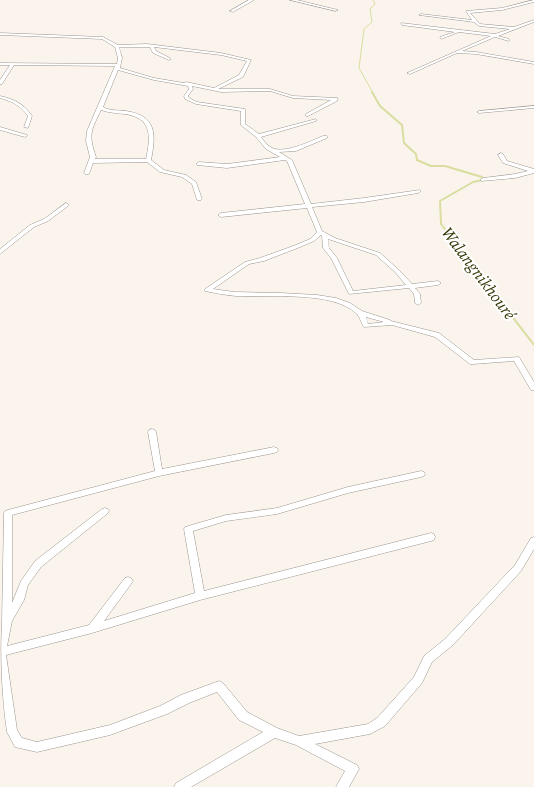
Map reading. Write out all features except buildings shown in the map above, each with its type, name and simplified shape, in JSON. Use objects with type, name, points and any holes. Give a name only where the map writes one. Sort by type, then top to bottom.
[{"type":"street","points":[[232,11],[252,0]]},
{"type":"street","points":[[292,0],[336,10]]},
{"type":"street","points":[[515,28],[479,25],[467,12],[502,9],[534,1]]},
{"type":"street","points":[[421,15],[475,21]]},
{"type":"street","points":[[409,73],[496,35],[534,21]]},
{"type":"street","points":[[402,24],[496,35],[508,40]]},
{"type":"street","points":[[441,38],[459,31]]},
{"type":"street","points":[[0,34],[96,36],[117,46],[152,46],[222,54],[249,60],[241,76],[213,90]]},
{"type":"street","points":[[87,172],[93,161],[88,143],[88,130],[100,108],[118,66],[120,58],[117,46]]},
{"type":"street","points":[[152,46],[154,52],[169,59]]},
{"type":"street","points":[[471,46],[476,53]]},
{"type":"street","points":[[456,52],[476,53],[534,62]]},
{"type":"street","points":[[0,64],[118,66]]},
{"type":"street","points":[[0,83],[13,64]]},
{"type":"street","points":[[118,66],[118,69],[213,90],[270,90],[293,97],[336,99],[308,115]]},
{"type":"street","points":[[186,83],[190,85],[186,99],[196,103],[243,110],[243,124],[258,136],[268,148],[287,158],[323,234],[326,248],[334,258],[351,293],[438,283]]},
{"type":"street","points":[[0,97],[11,99],[28,112],[30,116],[26,127]]},
{"type":"street","points":[[479,112],[534,107]]},
{"type":"street","points":[[100,108],[134,114],[148,124],[152,134],[148,160]]},
{"type":"street","points":[[289,127],[300,118]]},
{"type":"street","points":[[258,136],[314,120]]},
{"type":"street","points":[[0,128],[25,136]]},
{"type":"street","points":[[274,151],[294,150],[325,138]]},
{"type":"street","points":[[500,156],[505,162],[534,171]]},
{"type":"street","points":[[199,164],[227,166],[287,158]]},
{"type":"street","points":[[93,161],[148,160],[162,171],[184,176],[194,183],[199,199]]},
{"type":"street","points":[[483,180],[534,171]]},
{"type":"street","points":[[221,215],[364,200],[418,191]]},
{"type":"street","points":[[0,252],[32,226],[46,220],[66,206]]},
{"type":"street","points":[[418,303],[417,294],[397,271],[378,254],[323,234],[262,260],[247,263],[207,290],[232,294],[319,297],[351,306],[361,313],[437,335],[473,362],[516,359],[534,388]]},
{"type":"street","points":[[361,313],[366,326],[392,323]]},
{"type":"street","points":[[152,432],[159,473]]},
{"type":"street","points":[[274,450],[159,473],[4,514],[6,622],[0,652],[12,732],[19,743],[37,747],[110,730],[219,686],[243,716],[353,769],[342,787]]},
{"type":"street","points":[[200,596],[188,529],[226,518],[277,511],[348,490],[422,474]]},
{"type":"street","points":[[6,622],[19,600],[24,584],[38,564],[105,511]]},
{"type":"street","points":[[0,652],[92,629],[200,596],[431,537]]},
{"type":"street","points":[[298,741],[370,729],[381,722],[418,680],[428,659],[450,642],[518,568],[534,540]]},
{"type":"street","points":[[92,629],[128,581]]},
{"type":"street","points":[[180,787],[274,732]]},
{"type":"waterway","name":"Walangnikhouré","points":[[373,0],[375,4],[370,9],[372,22],[364,29],[359,68],[373,93]]},
{"type":"waterway","name":"Walangnikhouré","points":[[372,92],[380,106],[402,125],[404,143],[416,154],[417,160],[431,166],[445,166],[482,177],[483,180],[473,182],[440,201],[441,224],[534,345]]}]
